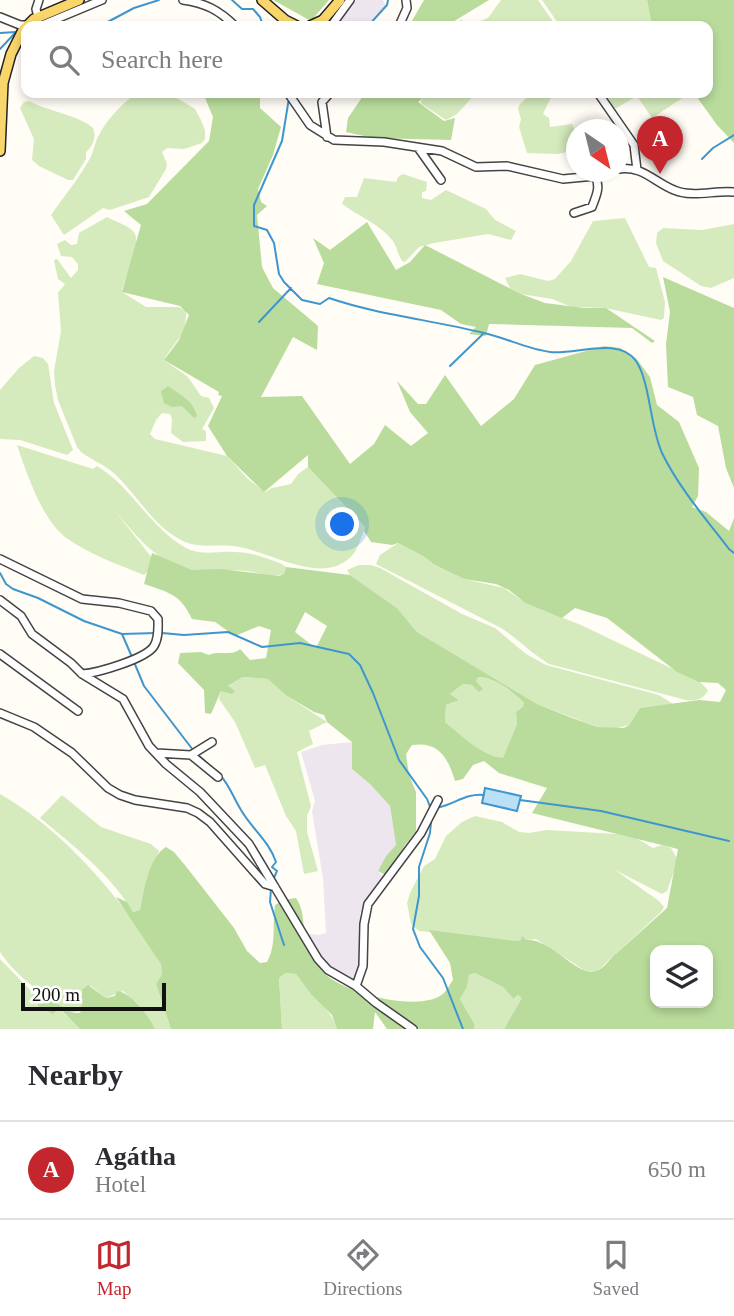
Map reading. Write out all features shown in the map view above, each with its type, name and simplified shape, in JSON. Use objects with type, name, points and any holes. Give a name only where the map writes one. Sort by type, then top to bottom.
[{"type":"main road","points":[[262,0],[290,21]]},
{"type":"main road","points":[[321,21],[340,0]]},
{"type":"main road","points":[[34,21],[38,17],[78,4]]},
{"type":"main road","points":[[0,151],[3,83],[8,63],[21,34]]},
{"type":"street","points":[[38,17],[36,9],[39,0]]},
{"type":"street","points":[[49,21],[78,4],[102,0]]},
{"type":"street","points":[[183,0],[200,2],[216,9],[229,21]]},
{"type":"street","points":[[334,21],[349,0]]},
{"type":"street","points":[[400,21],[407,8],[406,0]]},
{"type":"street","points":[[0,17],[21,31]]},
{"type":"street","points":[[291,98],[310,125],[327,137],[442,151],[476,167],[507,166],[566,179]]},
{"type":"street","points":[[326,98],[323,102],[327,137]]},
{"type":"street","points":[[601,98],[634,145],[637,170]]},
{"type":"street","points":[[418,149],[441,180]]},
{"type":"street","points":[[629,170],[637,170],[678,192],[734,192]]},
{"type":"street","points":[[574,213],[592,207],[598,182]]},
{"type":"street","points":[[0,559],[82,599],[119,603],[151,611],[158,619],[154,646],[146,653],[94,673],[82,674]]},
{"type":"street","points":[[0,600],[20,616],[32,634],[82,674],[122,699],[149,746],[200,792],[249,844],[318,959],[328,970],[356,986],[413,1029]]},
{"type":"street","points":[[0,654],[78,711]]},
{"type":"street","points":[[0,713],[34,727],[72,753],[108,788],[120,795],[187,808],[198,813],[210,822],[265,884],[275,887]]},
{"type":"street","points":[[156,753],[191,755],[212,742]]},
{"type":"street","points":[[191,755],[218,777]]},
{"type":"street","points":[[356,986],[363,966],[363,923],[370,898],[421,833],[438,800]]},
{"type":"shaded area","points":[[354,0],[383,0],[386,6],[370,21],[340,21]]},
{"type":"shaded area","points":[[352,742],[352,769],[390,806],[396,845],[378,871],[383,877],[360,913],[360,986],[330,969],[305,933],[326,933],[323,879],[312,811],[315,801],[301,752],[322,745]]},
{"type":"green space","points":[[273,0],[329,0],[311,21]]},
{"type":"green space","points":[[424,0],[489,0],[454,21],[412,21]]},
{"type":"green space","points":[[501,0],[538,0],[553,21],[481,21],[488,18]]},
{"type":"green space","points":[[542,0],[647,0],[651,21],[557,21]]},
{"type":"green space","points":[[647,0],[734,0],[734,143],[698,98],[713,98],[713,21],[651,21]]},
{"type":"green space","points":[[131,98],[177,98],[195,109],[205,130],[205,139],[202,143],[184,149],[167,148],[162,152],[167,164],[166,169],[149,197],[110,210],[103,208],[64,235],[51,215],[85,167],[104,126]]},
{"type":"green space","points":[[205,98],[260,98],[260,108],[281,127],[273,155],[258,189],[261,202],[267,206],[257,215],[262,267],[273,288],[318,326],[317,350],[293,337],[261,397],[302,396],[350,464],[374,444],[385,425],[411,446],[428,433],[410,412],[397,381],[418,404],[426,404],[445,375],[481,426],[514,399],[535,365],[604,346],[620,348],[636,358],[650,377],[657,405],[679,422],[699,468],[698,496],[692,507],[706,512],[729,531],[734,518],[734,1029],[504,1029],[522,998],[518,995],[514,999],[503,987],[475,973],[469,975],[467,987],[460,999],[475,1025],[474,1029],[387,1029],[375,1012],[373,1029],[337,1029],[332,1015],[296,974],[286,973],[279,978],[282,1029],[171,1029],[156,984],[162,974],[161,964],[116,897],[127,902],[133,912],[140,910],[151,867],[166,847],[174,852],[188,869],[234,928],[247,951],[260,963],[267,962],[272,948],[275,905],[283,900],[296,898],[302,910],[306,937],[323,972],[333,980],[364,993],[418,1002],[444,993],[453,980],[450,963],[429,930],[517,941],[521,940],[522,936],[526,940],[545,945],[580,968],[588,971],[599,970],[667,908],[678,849],[532,813],[547,788],[499,773],[484,761],[473,765],[463,779],[455,781],[441,753],[421,744],[412,745],[406,754],[409,775],[416,792],[416,831],[387,876],[378,871],[396,845],[390,806],[352,769],[352,742],[327,722],[324,715],[287,696],[268,679],[243,677],[228,686],[235,691],[232,694],[221,691],[211,714],[205,713],[204,690],[178,663],[180,653],[201,652],[209,655],[233,653],[240,649],[250,660],[266,658],[271,630],[259,626],[235,636],[215,622],[192,619],[178,599],[144,584],[152,553],[192,570],[221,569],[279,576],[284,574],[286,567],[350,575],[397,608],[417,632],[537,704],[597,727],[624,728],[640,708],[699,700],[720,702],[726,690],[718,683],[699,682],[677,672],[607,618],[575,608],[562,618],[525,603],[509,590],[496,584],[464,579],[398,543],[392,545],[371,542],[364,531],[365,527],[308,467],[308,455],[264,492],[227,456],[208,426],[222,396],[218,395],[219,392],[164,360],[179,340],[189,315],[180,306],[122,292],[141,225],[124,211],[147,204],[209,141],[213,117]],"holes":[[[305,612],[327,626],[317,646],[313,646],[295,632]],[[478,677],[509,689],[524,703],[516,712],[517,724],[503,758],[480,750],[445,722],[446,705],[459,700],[450,694],[463,684],[472,685],[479,692],[483,689],[476,681]]]},
{"type":"green space","points":[[362,98],[422,98],[418,102],[444,121],[455,118],[451,140],[373,138],[346,132],[348,118]]},
{"type":"green space","points":[[471,98],[457,114],[446,120],[422,104],[421,100]]},
{"type":"green space","points":[[527,98],[551,98],[543,114],[549,118],[550,127],[566,125],[566,152],[527,153],[519,127],[521,119],[518,109]]},
{"type":"green space","points":[[607,98],[634,98],[613,110]]},
{"type":"green space","points":[[638,98],[682,98],[652,118]]},
{"type":"green space","points":[[29,101],[80,120],[93,128],[94,141],[73,180],[39,166],[32,160],[34,139],[20,108],[24,102]]},
{"type":"green space","points":[[403,174],[427,182],[422,198],[431,200],[446,190],[486,209],[495,220],[516,231],[511,240],[488,234],[434,243],[419,247],[405,262],[402,261],[388,235],[342,204],[345,197],[357,197],[364,178],[396,182]]},
{"type":"green space","points":[[107,217],[130,229],[136,236],[135,252],[122,292],[146,307],[179,307],[186,311],[182,333],[164,360],[188,377],[201,396],[209,398],[214,408],[202,429],[206,431],[206,441],[183,442],[171,433],[170,414],[162,413],[150,434],[155,439],[227,456],[248,479],[265,492],[291,484],[298,474],[308,467],[365,527],[355,552],[343,563],[330,568],[300,566],[253,550],[232,546],[202,546],[181,540],[154,519],[113,472],[77,447],[58,400],[55,385],[54,371],[61,331],[58,293],[65,284],[58,279],[54,260],[57,259],[71,278],[78,270],[78,264],[72,257],[61,256],[57,244],[65,240],[71,245],[77,244],[79,233]]},
{"type":"green space","points":[[625,218],[649,267],[656,268],[665,302],[664,318],[661,320],[605,308],[572,307],[552,299],[521,294],[510,288],[505,278],[520,274],[548,281],[555,279],[571,261],[593,221]]},
{"type":"green space","points":[[367,222],[396,270],[410,262],[425,245],[521,294],[545,303],[606,308],[655,341],[652,343],[632,328],[489,324],[486,336],[469,334],[476,327],[461,324],[441,310],[317,284],[324,263],[313,238],[330,250]]},
{"type":"green space","points":[[734,224],[734,278],[711,288],[701,286],[663,261],[656,243],[657,233],[663,228],[702,230]]},
{"type":"green space","points":[[663,277],[734,308],[734,488],[726,468],[718,426],[697,415],[693,397],[668,387],[666,344],[670,312]]},
{"type":"green space","points":[[34,356],[43,358],[48,364],[54,403],[73,450],[67,455],[20,440],[0,439],[0,390],[19,368]]},
{"type":"green space","points":[[168,386],[189,402],[197,416],[194,418],[182,406],[172,407],[164,403],[161,391]]},
{"type":"green space","points":[[17,445],[93,469],[97,466],[121,485],[162,530],[186,548],[204,553],[240,552],[258,556],[282,564],[286,567],[284,574],[275,576],[239,570],[198,571],[180,567],[149,548],[115,511],[156,563],[144,575],[93,554],[65,537],[49,519]]},
{"type":"green space","points":[[398,543],[464,579],[504,588],[525,603],[581,625],[700,682],[708,690],[699,699],[686,700],[549,664],[501,628],[376,564],[380,555]]},
{"type":"green space","points":[[359,565],[380,568],[462,614],[495,628],[526,654],[546,665],[659,695],[673,704],[640,708],[629,725],[614,729],[597,727],[537,704],[417,632],[397,608],[350,575],[347,570]]},
{"type":"green space","points":[[243,677],[273,681],[287,696],[327,722],[309,731],[313,744],[297,752],[311,806],[307,816],[307,832],[318,871],[304,874],[296,831],[286,816],[265,765],[255,768],[235,722],[219,699],[221,691]]},
{"type":"green space","points":[[478,677],[490,679],[503,686],[524,703],[524,707],[516,712],[517,724],[503,759],[480,750],[445,722],[446,705],[459,700],[450,694],[463,684],[472,685],[479,691],[482,689],[476,681]]},
{"type":"green space","points":[[0,794],[21,807],[78,855],[127,912],[161,964],[162,974],[156,984],[171,1029],[155,1029],[138,1004],[123,991],[106,998],[91,986],[84,987],[81,991],[81,1011],[73,1013],[23,979],[0,952]]},
{"type":"green space","points":[[62,795],[101,827],[151,844],[159,851],[147,878],[140,910],[133,912],[103,873],[40,818]]},
{"type":"green space","points":[[475,816],[502,822],[519,832],[547,830],[617,834],[636,838],[653,848],[662,845],[671,848],[678,860],[667,891],[662,894],[615,870],[664,907],[595,972],[584,970],[536,939],[517,941],[419,931],[411,924],[407,903],[410,893],[424,866],[435,859],[446,836],[462,822]]},
{"type":"green space","points":[[0,959],[38,998],[38,1006],[58,1008],[80,1029],[0,1029]]},
{"type":"green space","points":[[286,973],[296,974],[326,1009],[337,1029],[282,1029],[279,978]]},
{"type":"green space","points":[[475,973],[503,987],[515,999],[518,995],[523,998],[504,1029],[474,1029],[475,1025],[460,999],[467,987],[469,975]]},
{"type":"green space","points":[[88,985],[106,998],[115,996],[117,991],[128,996],[144,1011],[155,1029],[80,1029],[59,1008],[53,1014],[38,1006],[38,998],[43,995],[73,1013],[79,1013],[82,989]]},
{"type":"water","points":[[485,788],[521,796],[517,811],[482,803]]},
{"type":"waterway","points":[[110,21],[134,8],[159,0]]},
{"type":"waterway","points":[[232,0],[242,9],[253,9],[261,21]]},
{"type":"waterway","points":[[373,21],[387,5],[388,0]]},
{"type":"waterway","points":[[0,33],[16,32]]},
{"type":"waterway","points":[[0,49],[16,32]]},
{"type":"waterway","points":[[289,98],[282,141],[254,205],[254,226],[267,230],[274,243],[279,274],[284,282],[302,300],[320,304],[329,298],[367,309],[484,333],[542,351],[608,348],[619,349],[628,354],[641,370],[662,453],[693,503],[734,553]]},
{"type":"waterway","points":[[702,159],[713,148],[734,135]]},
{"type":"waterway","points":[[259,322],[291,288]]},
{"type":"waterway","points":[[450,366],[484,333]]},
{"type":"waterway","points":[[0,573],[6,584],[13,589],[84,621],[122,634],[156,633]]},
{"type":"waterway","points":[[162,633],[184,635],[228,632],[262,647],[300,643],[349,654],[360,665],[399,760],[427,799],[431,809]]},
{"type":"waterway","points":[[122,634],[132,657]]},
{"type":"waterway","points":[[134,662],[144,686],[193,750]]},
{"type":"waterway","points":[[197,754],[216,771]]},
{"type":"waterway","points":[[220,775],[245,817],[273,855],[276,862],[272,867],[277,871],[273,880]]},
{"type":"waterway","points":[[436,808],[471,796],[484,795]]},
{"type":"waterway","points":[[520,800],[601,811],[729,841]]},
{"type":"waterway","points":[[431,822],[419,867],[419,896],[413,929],[420,947],[443,978],[463,1029]]},
{"type":"waterway","points":[[271,889],[270,902],[284,945]]},
{"type":"place","name":"Agátha","points":[[660,174]]}]
